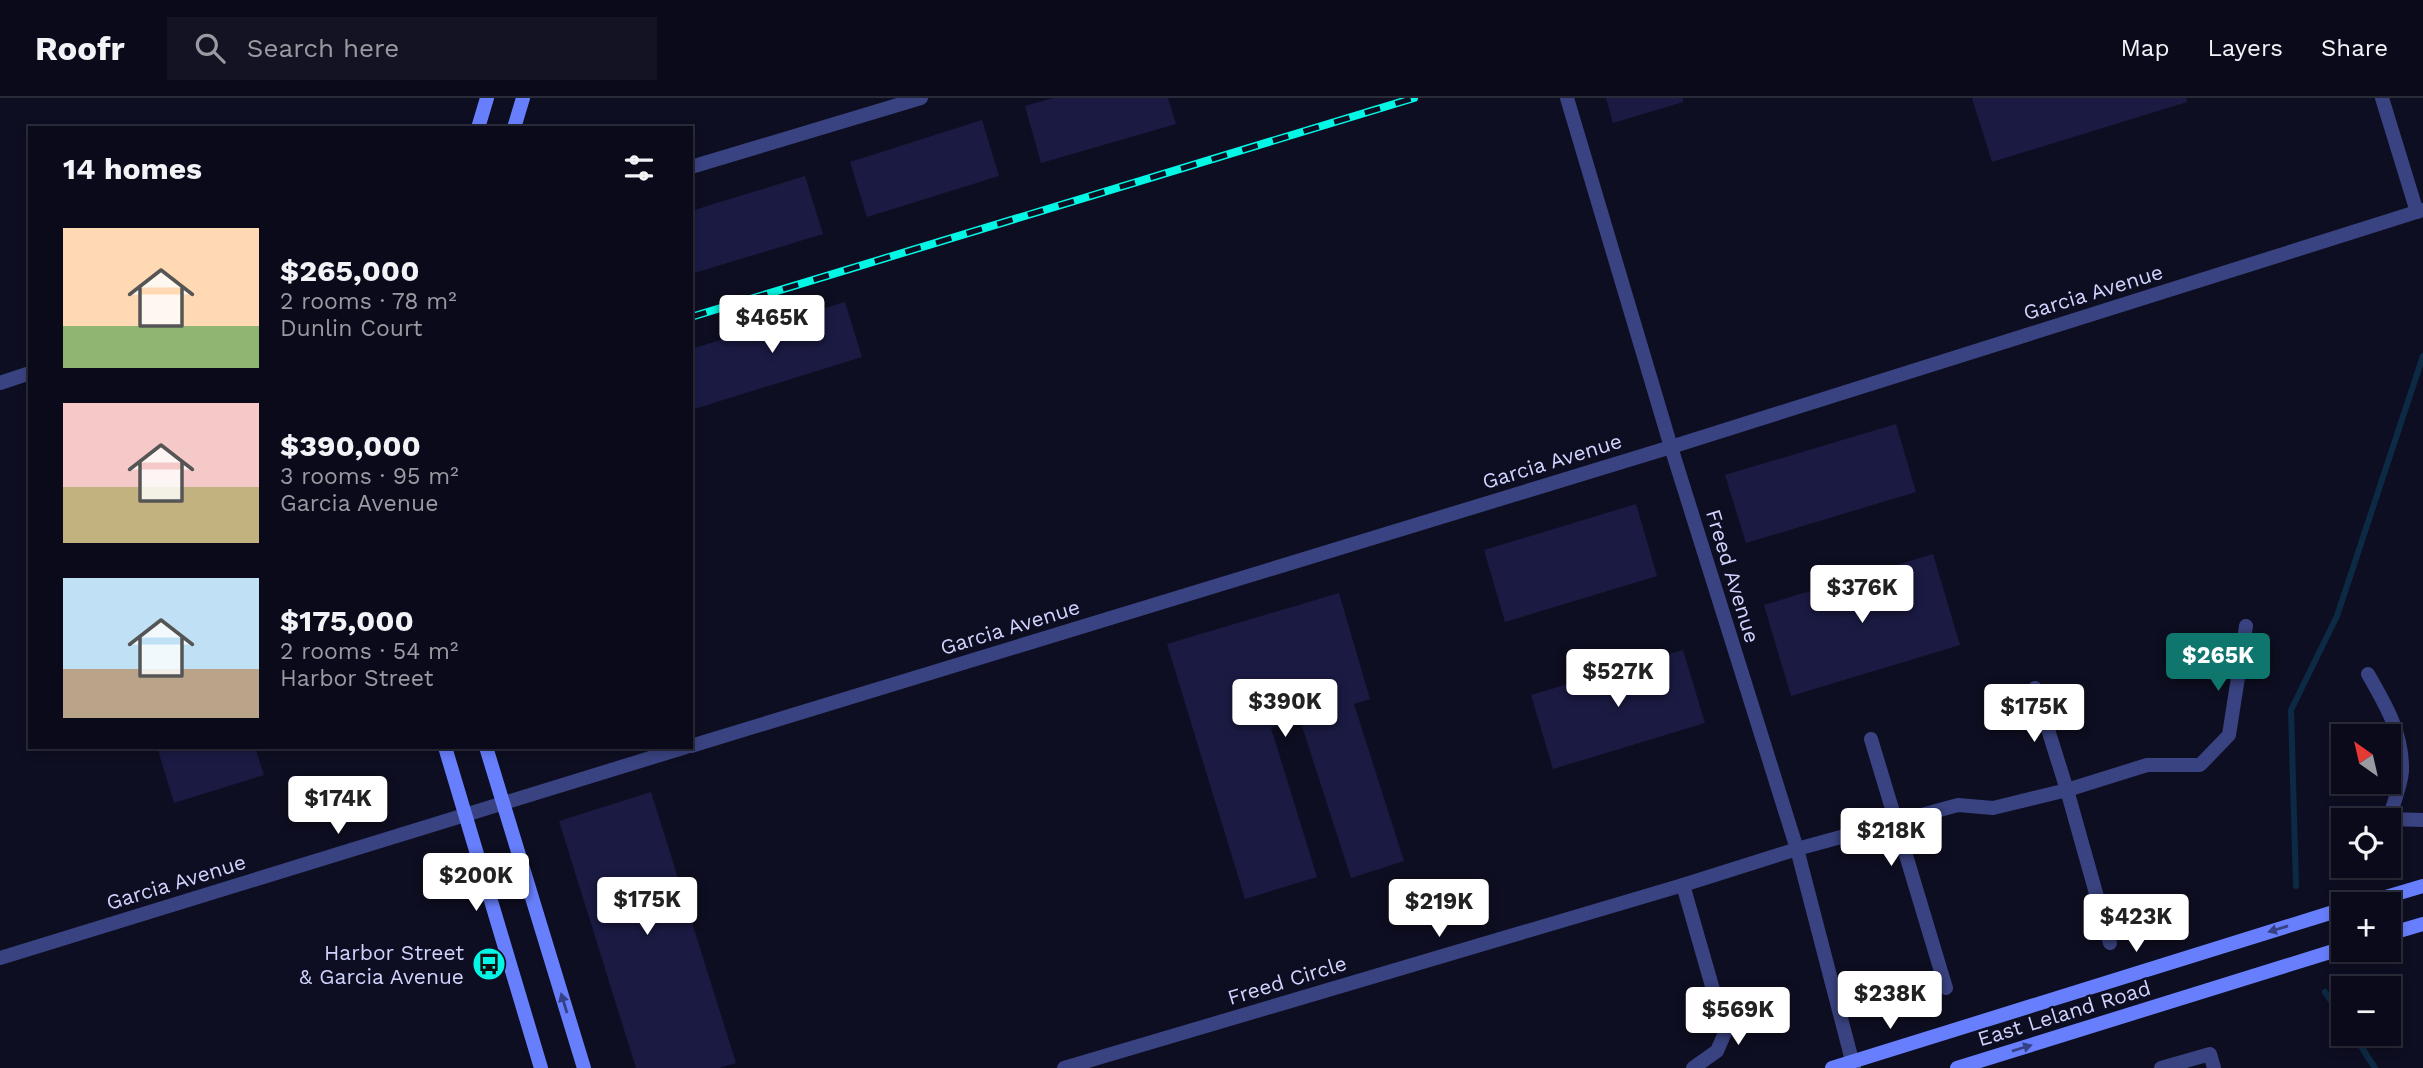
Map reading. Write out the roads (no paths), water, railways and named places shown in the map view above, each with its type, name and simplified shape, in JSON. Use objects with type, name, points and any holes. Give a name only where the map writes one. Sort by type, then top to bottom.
[{"type":"main road","points":[[479,126],[487,98]]},
{"type":"main road","points":[[515,126],[523,98]]},
{"type":"main road","points":[[445,749],[541,1068]]},
{"type":"main road","points":[[486,749],[584,1068]]},
{"type":"main road","points":[[2401,893],[2423,886]]},
{"type":"main road","name":"East Leland Road","points":[[1832,1068],[1854,1065],[2331,913]]},
{"type":"main road","points":[[2401,930],[2423,924]]},
{"type":"main road","name":"East Leland Road","points":[[1957,1068],[2331,952]]},
{"type":"street","points":[[693,166],[921,98]]},
{"type":"street","name":"Freed Avenue","points":[[1567,98],[1671,447],[1797,849],[1854,1065]]},
{"type":"street","points":[[2382,98],[2420,211]]},
{"type":"street","name":"Garcia Avenue","points":[[693,746],[1671,447],[2420,211]]},
{"type":"street","points":[[0,383],[28,374]]},
{"type":"street","name":"Freed Circle","points":[[1064,1068],[1797,849],[1958,804],[1993,808],[2067,790],[2147,765],[2200,765],[2229,735],[2246,626]]},
{"type":"street","points":[[2368,674],[2391,715],[2400,740],[2402,773],[2389,819],[2423,820]]},
{"type":"street","points":[[2035,688],[2110,943]]},
{"type":"street","points":[[1871,738],[1946,988]]},
{"type":"street","name":"Garcia Avenue","points":[[0,958],[682,749]]},
{"type":"street","points":[[1683,885],[1716,1000],[1727,1028],[1717,1051],[1693,1068]]},
{"type":"street","points":[[2161,1068],[2210,1054],[2214,1068]]},
{"type":"waterway","points":[[2296,886],[2291,710],[2337,616],[2423,356]]},
{"type":"waterway","points":[[2325,992],[2331,1001]]},
{"type":"waterway","points":[[2361,1046],[2375,1068]]},
{"type":"railway","points":[[693,316],[1414,98]]},
{"type":"place","name":"Harbor Street & Garcia Avenue","points":[[489,964]]}]
